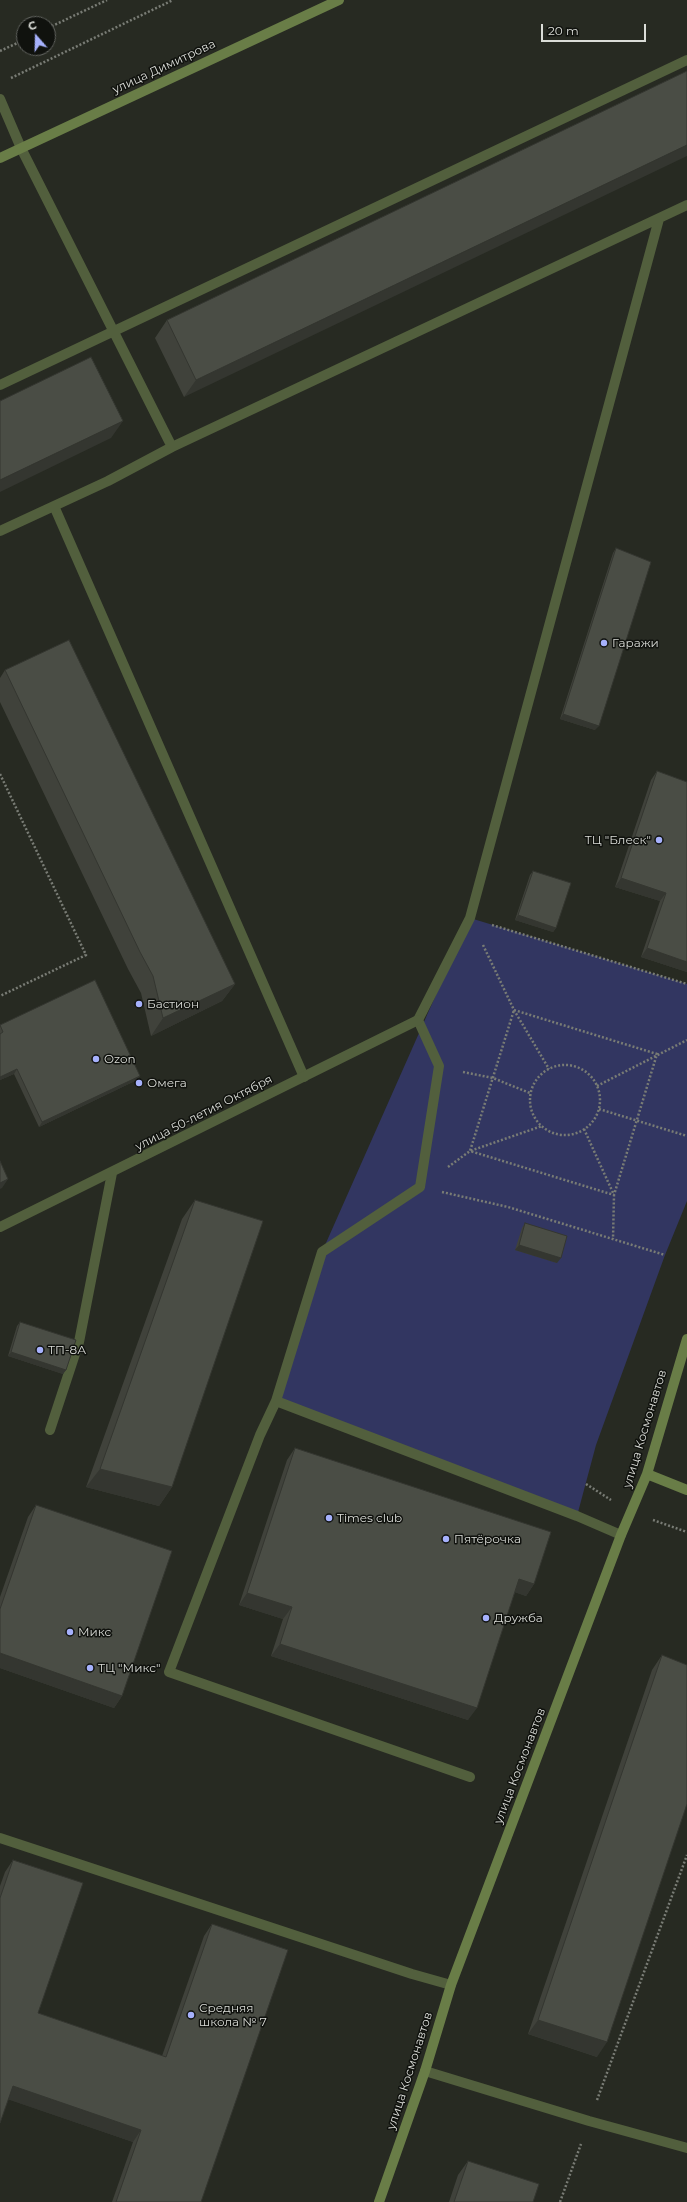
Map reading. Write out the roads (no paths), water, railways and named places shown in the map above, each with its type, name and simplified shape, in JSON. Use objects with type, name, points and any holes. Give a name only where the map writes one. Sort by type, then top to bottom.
[{"type":"main road","name":"улица Димитрова","points":[[0,158],[339,0]]},
{"type":"main road","name":"улица Космонавтов","points":[[379,2202],[425,2070],[451,1985],[621,1536],[647,1474],[683,1362],[687,1339]]},
{"type":"main road","points":[[647,1474],[687,1490]]},
{"type":"street","points":[[0,385],[687,60]]},
{"type":"street","points":[[0,99],[21,148],[115,330],[172,446]]},
{"type":"street","points":[[0,531],[108,481],[172,446],[687,205]]},
{"type":"street","points":[[470,1777],[169,1672],[260,1435],[276,1401],[322,1252],[420,1187],[439,1066],[418,1020],[470,918],[659,219]]},
{"type":"street","points":[[54,506],[304,1077]]},
{"type":"street","name":"улица 50-летия Октября","points":[[0,1227],[112,1173],[418,1020]]},
{"type":"street","points":[[50,1430],[79,1342],[112,1173]]},
{"type":"street","points":[[276,1401],[577,1516],[621,1536]]},
{"type":"street","points":[[0,1838],[404,1972],[451,1985]]},
{"type":"street","points":[[425,2070],[589,2121],[687,2148]]},
{"type":"place","name":"Гаражи","points":[[604,643]]},
{"type":"place","name":"ТЦ \"Блеск\"","points":[[659,840]]},
{"type":"place","name":"Бастион","points":[[139,1004]]},
{"type":"place","name":"Ozon","points":[[96,1059]]},
{"type":"place","name":"Омега","points":[[139,1083]]},
{"type":"place","name":"ТП-8А","points":[[40,1350]]},
{"type":"place","name":"Times club","points":[[329,1518]]},
{"type":"place","name":"Пятёрочка","points":[[446,1539]]},
{"type":"place","name":"Дружба","points":[[486,1618]]},
{"type":"place","name":"Микс","points":[[70,1632]]},
{"type":"place","name":"ТЦ \"Микс\"","points":[[90,1668]]},
{"type":"place","name":"Средняя школа № 7","points":[[191,2015]]}]
